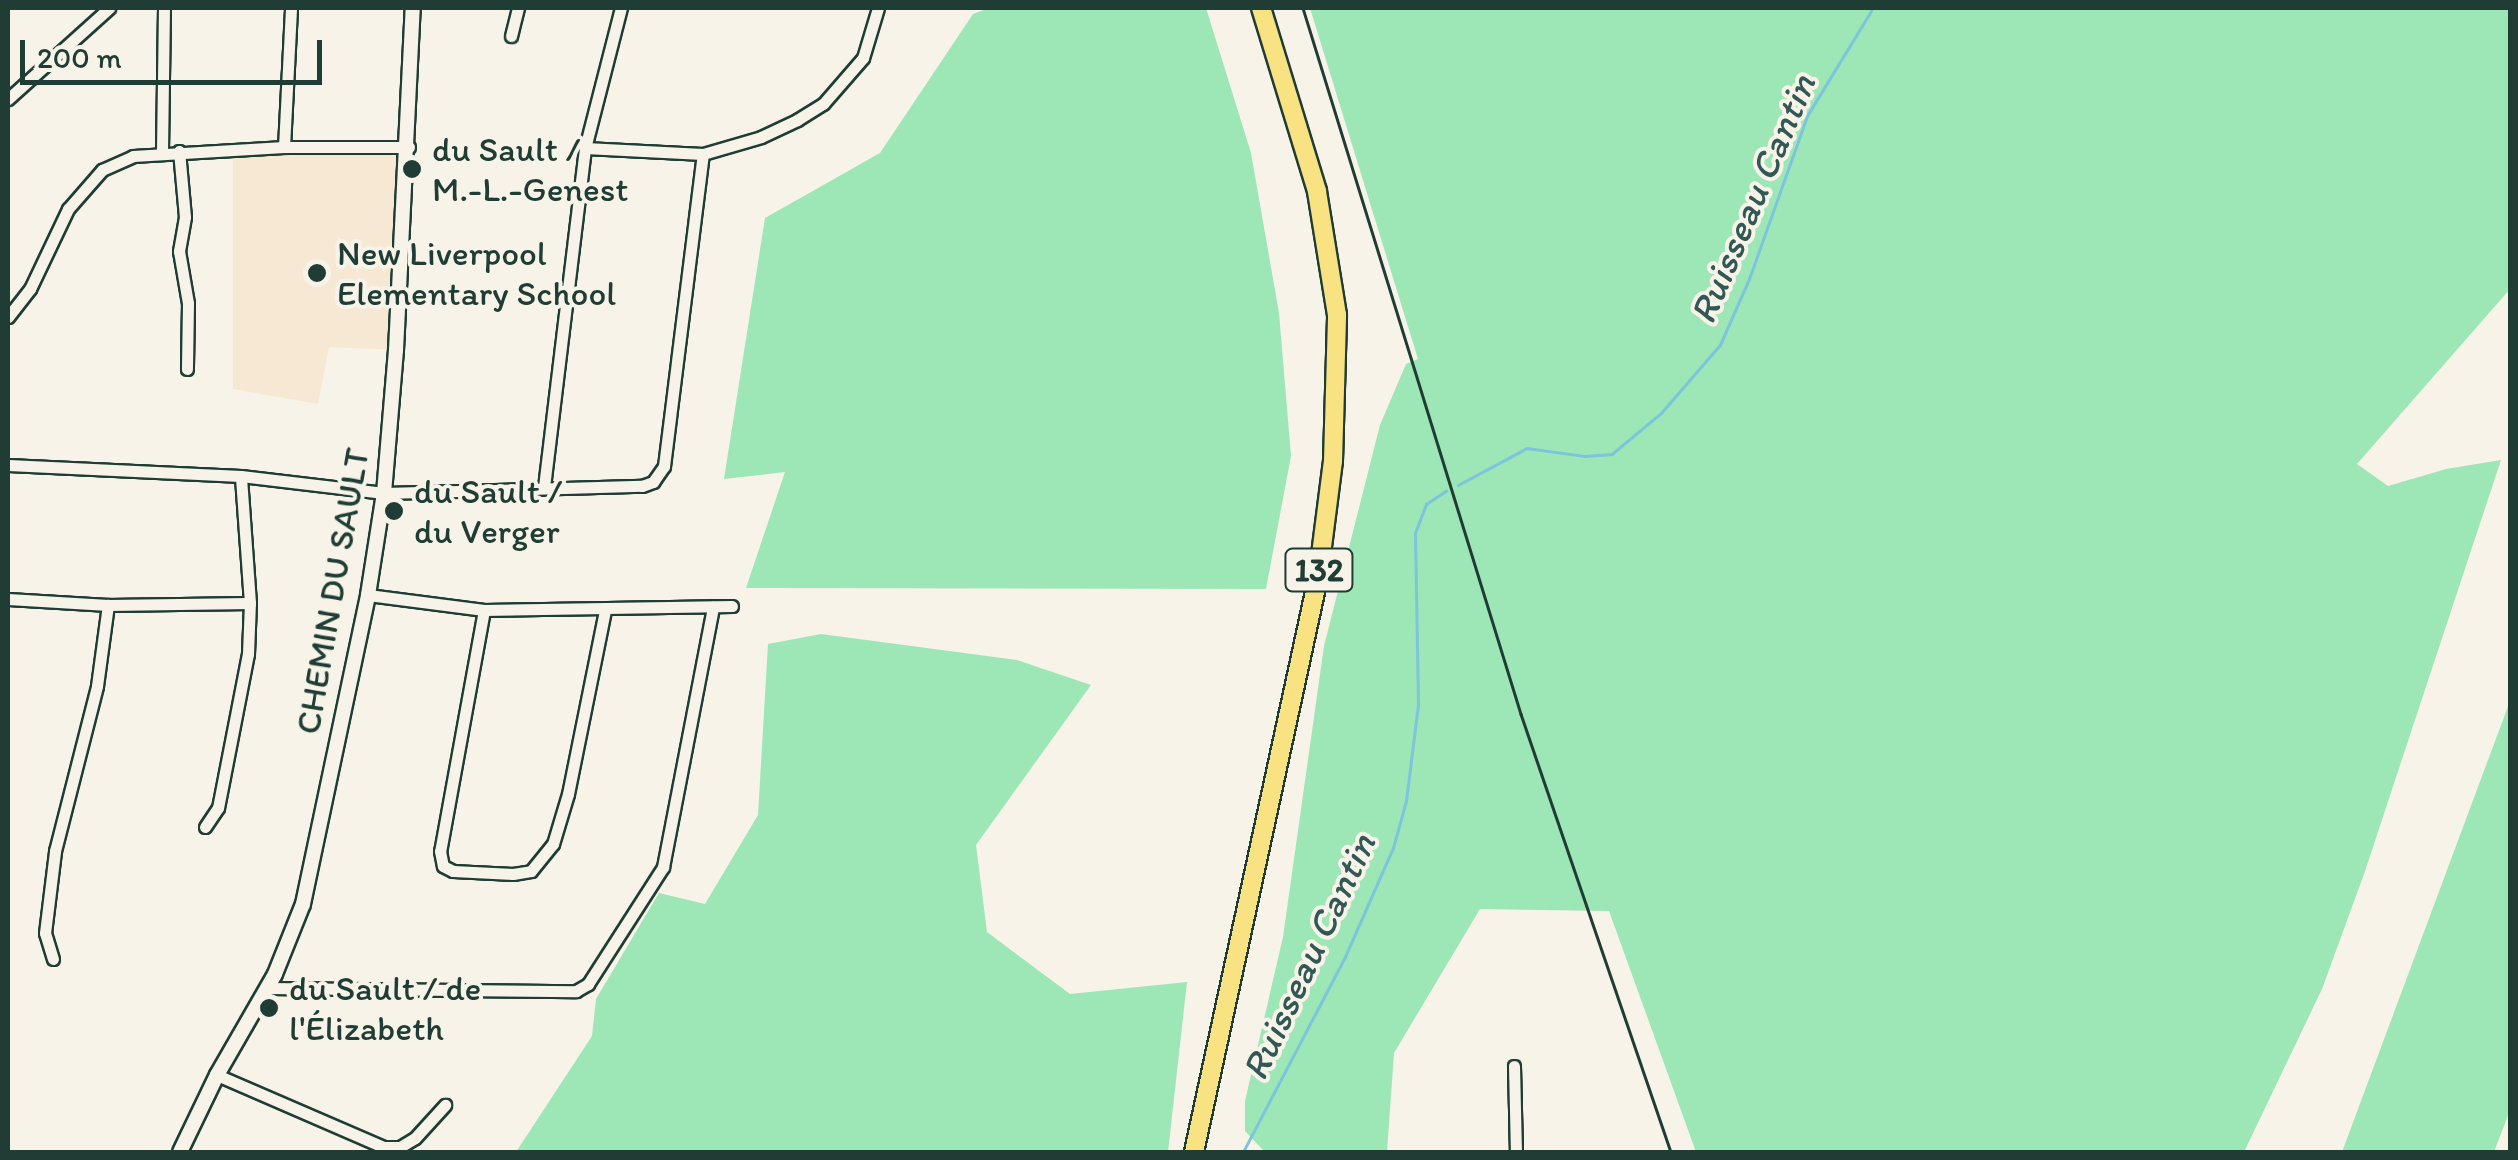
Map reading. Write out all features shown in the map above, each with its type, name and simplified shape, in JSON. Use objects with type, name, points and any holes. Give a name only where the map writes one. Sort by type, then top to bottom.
[{"type":"main road","name":"132","points":[[1194,1152],[1318,578],[1332,461],[1336,315],[1318,191],[1260,8]]},
{"type":"street","points":[[8,100],[109,8]]},
{"type":"street","points":[[162,151],[164,8]]},
{"type":"street","points":[[284,147],[291,8]]},
{"type":"street","name":"CHEMIN DU SAULT","points":[[180,1152],[217,1075],[267,988],[303,904],[368,594],[384,493],[409,147],[414,8]]},
{"type":"street","points":[[511,36],[518,8]]},
{"type":"street","points":[[544,487],[585,148],[621,8]]},
{"type":"street","points":[[585,148],[703,154],[761,137],[823,104],[863,58],[878,8]]},
{"type":"street","points":[[8,317],[30,289],[68,210],[102,170],[133,156],[162,151],[284,147],[409,147]]},
{"type":"street","points":[[179,151],[185,217],[179,252],[188,303],[187,369]]},
{"type":"street","points":[[8,465],[241,476],[384,493],[642,486],[654,482],[664,466],[703,154]]},
{"type":"street","points":[[205,828],[218,808],[240,706],[250,602],[241,476]]},
{"type":"street","points":[[368,594],[484,610],[732,606]]},
{"type":"street","points":[[8,599],[108,605],[250,602]]},
{"type":"street","points":[[53,959],[45,933],[55,851],[96,686],[108,605]]},
{"type":"street","points":[[267,988],[576,990],[588,984],[663,867],[713,608]]},
{"type":"street","points":[[484,610],[440,851],[443,866],[452,870],[513,874],[532,871],[553,844],[568,794],[605,611]]},
{"type":"street","points":[[1514,1066],[1516,1152]]},
{"type":"street","points":[[217,1075],[383,1146],[400,1147],[415,1138],[445,1105]]},
{"type":"shaded area","name":"New Liverpool Elementary School","points":[[409,147],[396,350],[329,347],[318,404],[233,389],[233,149]]},
{"type":"green space","points":[[989,8],[1206,8],[1251,153],[1279,313],[1291,456],[1266,589],[746,588],[785,472],[724,479],[765,218],[880,153],[973,14]]},
{"type":"green space","points":[[1310,8],[2510,8],[2510,289],[2357,464],[2388,486],[2446,469],[2501,460],[2322,989],[2244,1152],[1696,1152],[1609,911],[1480,909],[1394,1053],[1387,1152],[1265,1152],[1245,1131],[1245,1101],[1283,937],[1324,646],[1380,425],[1406,364],[1418,359]]},
{"type":"green space","points":[[821,634],[1017,660],[1091,685],[976,845],[987,932],[1070,994],[1187,982],[1168,1152],[516,1152],[592,1036],[596,999],[659,893],[705,904],[758,815],[768,644]]},
{"type":"green space","points":[[2510,701],[2510,1110],[2494,1152],[2342,1152]]},
{"type":"waterway","name":"Ruisseau Cantin","points":[[1458,485],[1527,448],[1584,456],[1612,454],[1661,413],[1720,345],[1749,279],[1807,116],[1873,8]]},
{"type":"waterway","name":"Ruisseau Cantin","points":[[1243,1152],[1344,959],[1393,848],[1406,801],[1418,704],[1415,533],[1426,504],[1446,491]]},
{"type":"railway","points":[[1303,8],[1521,714],[1671,1152]]},
{"type":"place","name":"du Sault / M.-L.-Genest","points":[[412,169]]},
{"type":"place","name":"New Liverpool Elementary School","points":[[317,273]]},
{"type":"place","name":"du Sault / du Verger","points":[[394,511]]},
{"type":"place","name":"du Sault / de l'Élizabeth","points":[[269,1008]]}]
